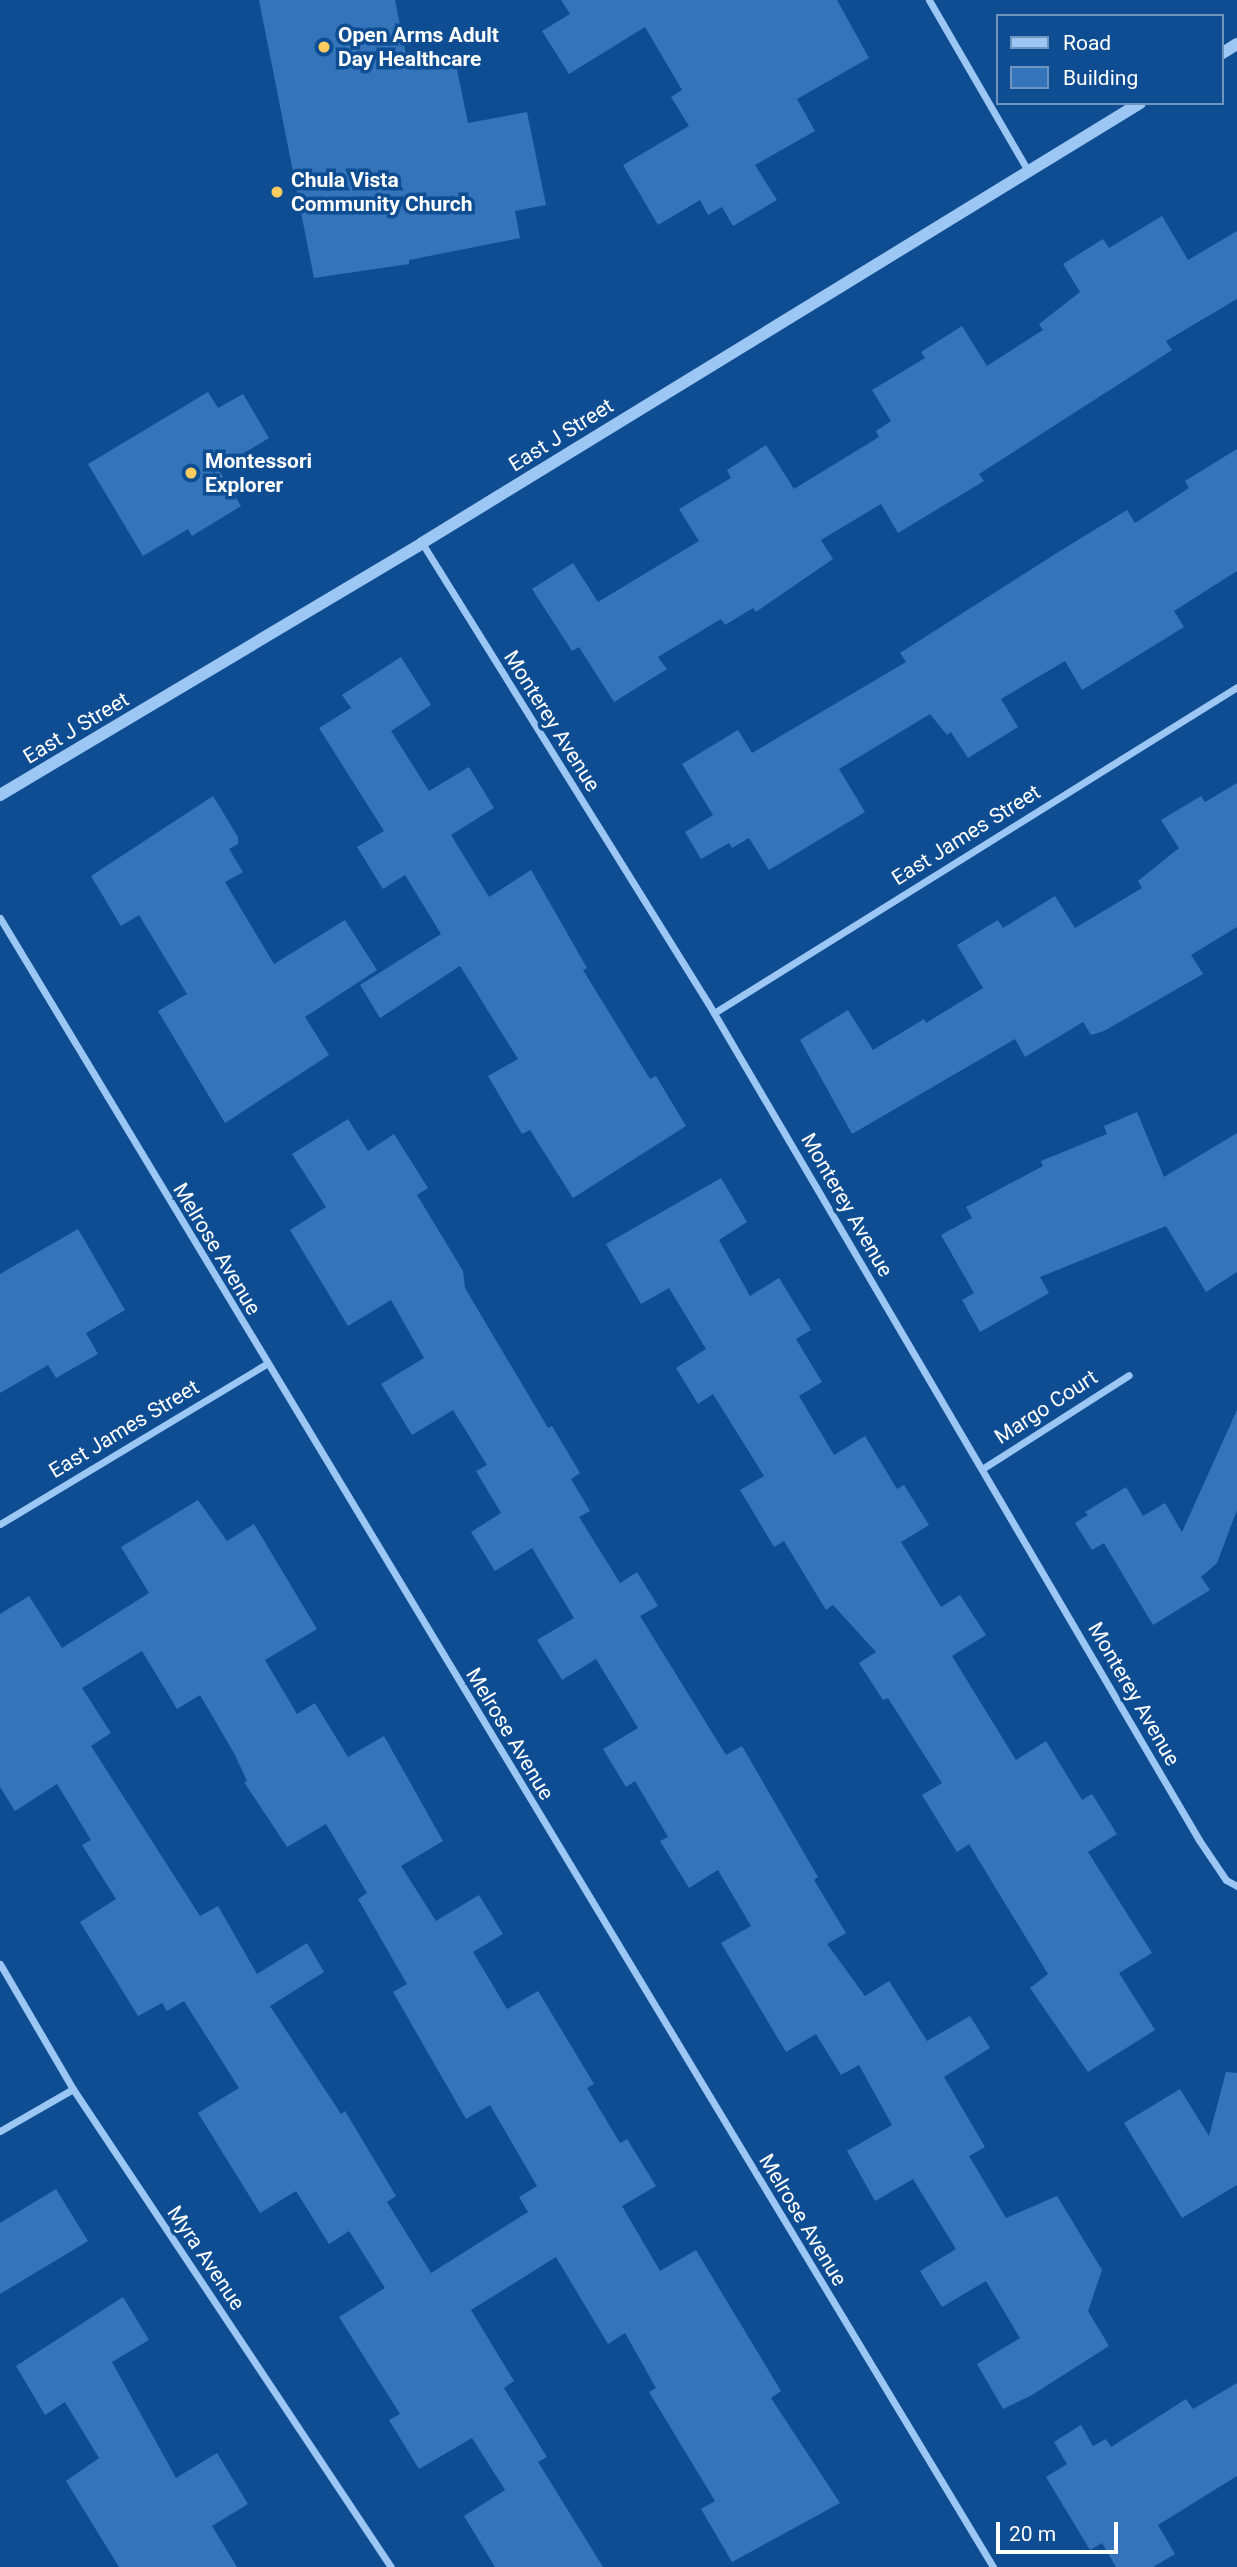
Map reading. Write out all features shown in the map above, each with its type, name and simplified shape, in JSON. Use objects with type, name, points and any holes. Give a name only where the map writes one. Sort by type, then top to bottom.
[{"type":"street","points":[[929,0],[1028,171]]},
{"type":"street","name":"East J Street","points":[[0,795],[422,543],[1137,105]]},
{"type":"street","name":"Monterey Avenue","points":[[422,543],[714,1013],[1199,1840],[1226,1880],[1237,1886]]},
{"type":"street","name":"East James Street","points":[[714,1013],[1237,687]]},
{"type":"street","name":"Melrose Avenue","points":[[0,918],[265,1364],[993,2567]]},
{"type":"street","name":"East James Street","points":[[0,1524],[265,1364]]},
{"type":"street","name":"Margo Court","points":[[982,1469],[1129,1376]]},
{"type":"street","name":"Myra Avenue","points":[[0,1964],[73,2089],[391,2567]]},
{"type":"street","points":[[0,2131],[73,2089]]},
{"type":"building","points":[[259,0],[395,0],[408,65],[454,55],[468,123],[527,112],[546,205],[515,211],[520,238],[409,260],[409,264],[314,278]]},
{"type":"building","points":[[561,0],[837,0],[869,58],[797,99],[815,131],[755,165],[777,200],[733,226],[722,207],[708,215],[700,200],[658,225],[623,165],[689,126],[671,97],[682,90],[645,27],[569,74],[542,31],[570,14]]},
{"type":"building","points":[[1162,216],[1188,260],[1237,231],[1237,299],[1166,341],[1172,350],[979,474],[984,481],[898,533],[881,504],[821,540],[833,559],[756,612],[753,608],[725,625],[721,619],[658,657],[667,669],[614,702],[579,647],[572,651],[532,589],[573,563],[598,602],[699,541],[679,509],[731,478],[727,470],[766,445],[794,489],[879,437],[876,431],[891,421],[872,390],[925,358],[921,352],[962,326],[987,366],[1043,330],[1039,324],[1080,292],[1063,264],[1103,239],[1109,248]]},
{"type":"building","points":[[208,392],[218,408],[243,394],[269,438],[218,469],[241,506],[192,536],[188,529],[143,556],[88,464]]},
{"type":"building","points":[[1237,449],[1237,571],[1174,611],[1184,627],[1082,690],[1065,661],[1001,699],[1018,727],[968,758],[951,732],[947,735],[930,714],[839,769],[865,812],[769,870],[749,838],[732,848],[729,843],[701,859],[685,832],[713,815],[682,764],[738,730],[752,753],[906,662],[900,653],[1127,510],[1135,523],[1189,488],[1185,481]]},
{"type":"building","points":[[401,657],[431,705],[391,731],[429,791],[469,767],[494,808],[451,835],[489,897],[531,870],[587,968],[583,970],[650,1079],[656,1076],[686,1126],[573,1198],[530,1130],[522,1134],[488,1076],[518,1059],[460,966],[380,1018],[360,985],[441,934],[405,875],[383,889],[357,847],[384,831],[319,728],[351,708],[342,695]]},
{"type":"building","points":[[1237,783],[1237,927],[1191,955],[1203,974],[1104,1031],[1091,1035],[1083,1022],[1025,1057],[1015,1039],[852,1134],[800,1040],[848,1010],[873,1050],[924,1019],[926,1023],[983,988],[957,945],[998,920],[1003,928],[1055,896],[1075,928],[1142,888],[1138,881],[1179,848],[1161,820],[1201,796],[1205,802]]},
{"type":"building","points":[[213,796],[238,837],[238,844],[229,849],[243,872],[225,882],[274,964],[345,920],[377,970],[305,1017],[329,1055],[225,1123],[158,1011],[187,994],[139,915],[121,926],[91,876]]},
{"type":"building","points":[[1137,1112],[1164,1177],[1237,1133],[1237,1272],[1206,1292],[1166,1226],[1040,1277],[1049,1293],[980,1332],[962,1300],[974,1293],[941,1235],[972,1218],[966,1207],[1043,1166],[1041,1161],[1107,1134],[1104,1126]]},
{"type":"building","points":[[348,1119],[368,1151],[394,1134],[428,1188],[417,1195],[463,1271],[465,1288],[548,1428],[552,1426],[580,1473],[571,1479],[590,1511],[579,1517],[620,1583],[637,1572],[658,1606],[640,1616],[726,1755],[742,1746],[818,1877],[814,1880],[846,1933],[827,1944],[865,1996],[889,1981],[927,2041],[970,2016],[990,2048],[944,2077],[985,2147],[969,2156],[1006,2218],[1057,2196],[1102,2270],[1088,2311],[1109,2346],[1032,2395],[1003,2409],[977,2364],[1020,2338],[986,2281],[942,2307],[920,2271],[956,2249],[913,2179],[875,2201],[847,2151],[892,2125],[859,2065],[841,2075],[816,2034],[786,2052],[721,1943],[751,1926],[718,1870],[689,1888],[660,1841],[668,1837],[635,1781],[626,1787],[603,1749],[638,1728],[596,1659],[562,1680],[537,1640],[574,1618],[532,1548],[495,1571],[471,1532],[501,1513],[476,1471],[487,1465],[453,1410],[412,1435],[381,1384],[424,1358],[391,1300],[348,1326],[290,1230],[326,1207],[292,1154]]},
{"type":"building","points":[[721,1178],[747,1222],[719,1240],[750,1296],[779,1278],[811,1330],[796,1339],[822,1382],[799,1396],[834,1455],[865,1436],[897,1489],[904,1485],[929,1525],[901,1542],[941,1607],[960,1595],[986,1635],[952,1656],[1016,1760],[1046,1741],[1082,1800],[1092,1794],[1117,1834],[1088,1852],[1152,1953],[1119,1973],[1155,2030],[1088,2072],[1030,1988],[1048,1974],[969,1844],[957,1852],[922,1795],[942,1783],[888,1698],[883,1700],[859,1663],[876,1652],[833,1605],[826,1610],[784,1541],[774,1547],[740,1490],[764,1476],[713,1394],[698,1404],[676,1368],[706,1349],[669,1288],[641,1304],[606,1244]]},
{"type":"building","points":[[78,1229],[125,1310],[86,1333],[98,1354],[56,1378],[48,1365],[0,1393],[0,1274]]},
{"type":"building","points":[[1237,1410],[1237,1510],[1217,1563],[1201,1577],[1210,1590],[1153,1625],[1104,1543],[1092,1550],[1075,1523],[1088,1515],[1085,1512],[1126,1487],[1143,1516],[1165,1503],[1182,1532]]},
{"type":"building","points":[[198,1500],[227,1541],[254,1524],[317,1629],[265,1660],[297,1714],[315,1703],[348,1757],[384,1736],[443,1841],[401,1866],[436,1921],[479,1895],[503,1934],[473,1952],[507,2009],[538,1991],[594,2084],[587,2088],[620,2143],[627,2139],[656,2186],[622,2206],[660,2271],[696,2250],[781,2391],[771,2398],[840,2503],[732,2562],[701,2509],[715,2501],[649,2392],[656,2388],[625,2333],[608,2344],[556,2257],[471,2310],[514,2381],[504,2388],[547,2457],[538,2462],[603,2567],[495,2567],[464,2516],[505,2490],[472,2438],[419,2469],[389,2420],[400,2414],[339,2317],[385,2288],[349,2231],[329,2244],[296,2191],[260,2213],[198,2113],[239,2088],[184,2001],[167,2011],[162,2003],[138,2016],[80,1922],[116,1899],[82,1845],[91,1840],[57,1784],[15,1811],[0,1787],[0,1614],[29,1596],[62,1648],[149,1593],[121,1547]],"holes":[[[142,1651],[177,1709],[200,1695],[234,1753],[247,1781],[244,1782],[287,1847],[326,1824],[367,1893],[358,1899],[407,1984],[393,1992],[466,2119],[490,2105],[537,2186],[519,2197],[528,2212],[431,2273],[387,2202],[396,2196],[345,2111],[341,2114],[270,2006],[324,1972],[307,1943],[257,1974],[218,1906],[200,1916],[91,1746],[111,1733],[82,1688]]]},
{"type":"building","points":[[1226,2072],[1237,2073],[1237,2185],[1182,2218],[1124,2123],[1180,2089],[1209,2136]]},
{"type":"building","points":[[56,2189],[88,2241],[0,2294],[0,2223]]},
{"type":"building","points":[[123,2297],[149,2340],[112,2362],[176,2478],[217,2453],[248,2504],[212,2526],[237,2567],[119,2567],[66,2481],[99,2458],[65,2402],[45,2415],[16,2366]]},
{"type":"building","points":[[1237,2383],[1237,2476],[1158,2525],[1175,2554],[1153,2567],[1116,2567],[1102,2543],[1090,2550],[1046,2477],[1067,2464],[1054,2442],[1081,2425],[1093,2446],[1106,2439],[1111,2447],[1186,2399],[1193,2409]]},
{"type":"place","name":"Open Arms Adult Day Healthcare","points":[[324,47]]},
{"type":"place","name":"Chula Vista Community Church","points":[[277,192]]},
{"type":"place","name":"Montessori Explorer","points":[[191,473]]}]
